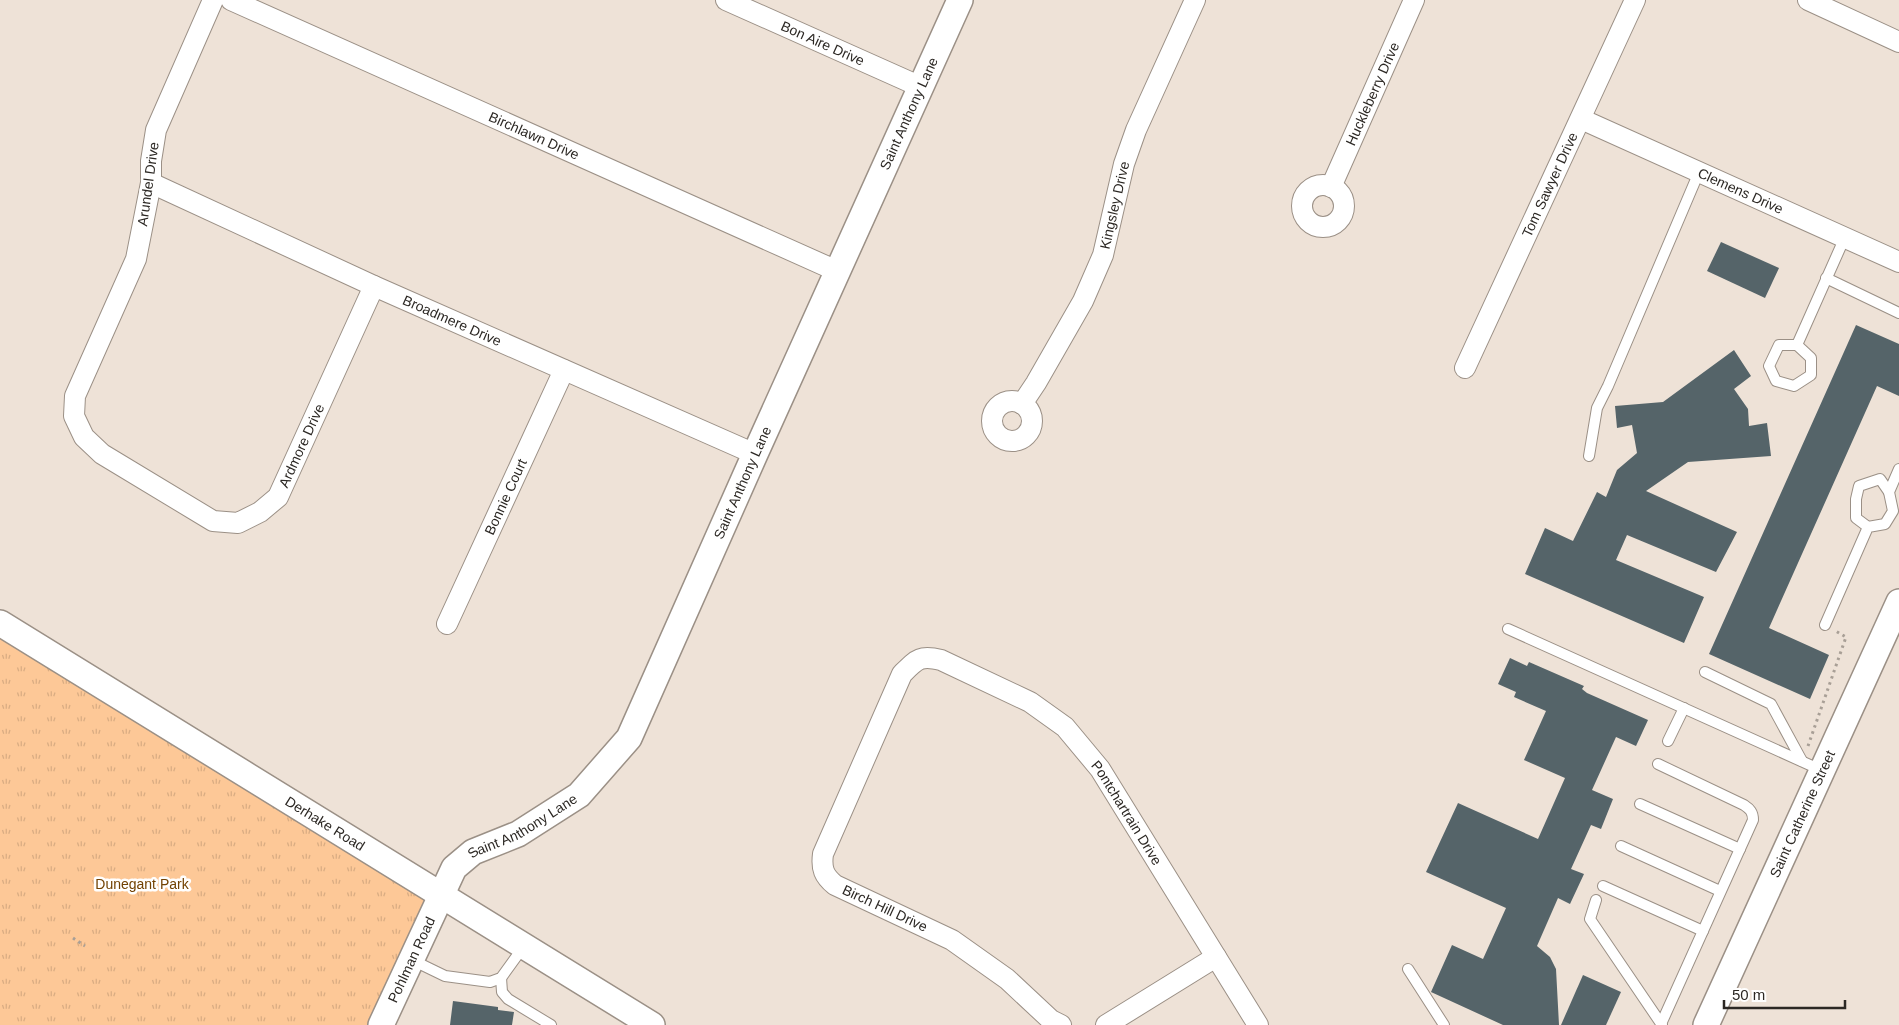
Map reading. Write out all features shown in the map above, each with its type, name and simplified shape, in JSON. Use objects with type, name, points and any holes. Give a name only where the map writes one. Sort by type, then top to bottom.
[{"type":"street","name":"Arundel Drive","points":[[75,396],[136,259],[151,183],[151,161],[156,130],[213,0]]},
{"type":"street","name":"Birchlawn Drive","points":[[231,0],[837,271]]},
{"type":"street","name":"Bon Aire Drive","points":[[726,0],[920,88]]},
{"type":"street","name":"Saint Anthony Lane","points":[[441,894],[454,868],[473,852],[518,834],[579,794],[629,738],[754,454],[960,0]]},
{"type":"street","name":"Kingsley Drive","points":[[1022,404],[1083,300],[1103,255],[1124,164],[1136,130],[1195,0]]},
{"type":"street","name":"Huckleberry Drive","points":[[1331,187],[1414,0]]},
{"type":"street","name":"Tom Sawyer Drive","points":[[1466,368],[1635,0]]},
{"type":"street","points":[[1808,0],[1899,42]]},
{"type":"street","name":"Clemens Drive","points":[[1581,119],[1899,262]]},
{"type":"street","name":"Broadmere Drive","points":[[151,183],[374,286],[754,454]]},
{"type":"street","name":"Ardmore Drive","points":[[75,396],[74,416],[84,437],[102,454],[212,521],[238,523],[260,512],[278,498],[374,286]]},
{"type":"street","name":"Bonnie Court","points":[[447,624],[564,370]]},
{"type":"street","name":"Saint Catherine Street","points":[[1706,1025],[1812,766],[1896,619]]},
{"type":"street","name":"Derhake Road","points":[[0,623],[652,1025]]},
{"type":"street","name":"Birch Hill Drive","points":[[941,660],[926,657],[913,663],[902,674],[823,854],[821,865],[826,877],[835,885],[952,940],[982,959],[1007,979],[1051,1020],[1061,1025]]},
{"type":"street","name":"Pontchartrain Drive","points":[[941,660],[1030,702],[1066,727],[1100,770],[1258,1025]]},
{"type":"street","name":"Pohlman Road","points":[[381,1025],[441,894]]},
{"type":"street","points":[[1106,1025],[1216,957]]},
{"type":"lane","points":[[1589,456],[1597,408],[1698,172]]},
{"type":"lane","points":[[1797,346],[1845,237]]},
{"type":"lane","points":[[1826,278],[1899,313]]},
{"type":"lane","points":[[1779,345],[1797,346],[1811,358],[1811,375],[1794,386],[1776,381],[1769,366],[1779,345]]},
{"type":"lane","points":[[1889,492],[1899,470]]},
{"type":"lane","points":[[1880,479],[1889,492],[1893,511],[1885,524],[1868,527],[1856,518],[1856,499],[1860,486],[1880,479]]},
{"type":"lane","points":[[1825,625],[1868,527]]},
{"type":"lane","points":[[1508,630],[1812,766]]},
{"type":"lane","points":[[1706,672],[1771,704],[1812,766]]},
{"type":"lane","points":[[1668,741],[1684,708]]},
{"type":"lane","points":[[1658,764],[1749,808],[1753,814],[1740,849],[1661,1024]]},
{"type":"lane","points":[[1640,804],[1740,849]]},
{"type":"lane","points":[[1621,846],[1720,891]]},
{"type":"lane","points":[[1602,886],[1703,931]]},
{"type":"lane","points":[[1596,900],[1590,919],[1661,1024]]},
{"type":"lane","points":[[524,946],[502,978],[502,992],[508,999],[551,1025]]},
{"type":"lane","points":[[411,960],[445,976],[490,982],[502,978]]},
{"type":"lane","points":[[1408,970],[1444,1025]]},
{"type":"path","points":[[1812,766],[1846,636],[1825,625]]},
{"type":"path","points":[[73,938],[85,946]]},
{"type":"green space","name":"Dunegant Park","points":[[0,634],[425,896],[426,904],[371,1025],[0,1025]]},
{"type":"building","points":[[1721,242],[1779,268],[1765,298],[1707,271]]},
{"type":"building","points":[[1856,325],[1899,344],[1899,396],[1877,386],[1769,628],[1829,655],[1810,699],[1709,654]]},
{"type":"building","points":[[1734,350],[1751,376],[1734,389],[1748,409],[1749,426],[1767,423],[1771,456],[1688,462],[1646,491],[1737,532],[1716,572],[1627,535],[1616,560],[1704,597],[1684,643],[1525,574],[1545,528],[1573,541],[1597,492],[1606,497],[1617,470],[1637,453],[1632,425],[1617,428],[1615,406],[1663,402]]},
{"type":"building","points":[[1510,658],[1527,666],[1529,662],[1584,686],[1582,689],[1587,693],[1648,720],[1636,746],[1616,737],[1592,790],[1613,799],[1601,829],[1591,825],[1571,869],[1584,874],[1570,904],[1558,898],[1537,946],[1550,957],[1556,969],[1559,1025],[1503,1025],[1431,992],[1452,945],[1483,959],[1506,908],[1426,872],[1458,803],[1538,839],[1565,778],[1524,760],[1546,711],[1514,697],[1516,692],[1498,684]]},
{"type":"building","points":[[1583,975],[1621,992],[1606,1025],[1561,1025]]},
{"type":"building","points":[[453,1001],[498,1007],[498,1010],[514,1012],[512,1025],[450,1025]]}]
